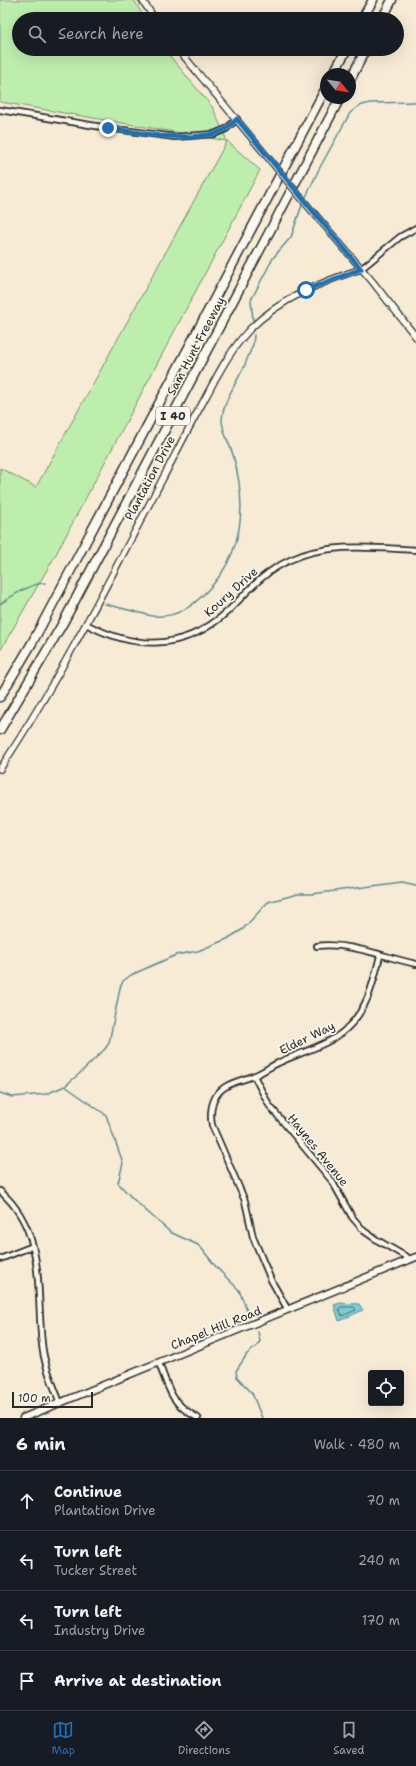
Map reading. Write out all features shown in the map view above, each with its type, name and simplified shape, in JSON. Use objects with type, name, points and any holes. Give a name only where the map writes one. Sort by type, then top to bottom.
[{"type":"highway","points":[[366,12],[372,0]]},
{"type":"highway","points":[[386,12],[392,0]]},
{"type":"highway","points":[[336,68],[343,56]]},
{"type":"highway","points":[[356,68],[362,56]]},
{"type":"highway","name":"Sam Hunt Freeway","points":[[0,697],[32,643],[66,580],[320,99]]},
{"type":"highway","name":"Sam Hunt Freeway","points":[[0,730],[63,623],[337,104]]},
{"type":"main road","name":"Chapel Hill Road","points":[[23,1418],[413,1258]]},
{"type":"street","points":[[142,0],[150,12]]},
{"type":"street","points":[[184,56],[361,269],[416,338]]},
{"type":"street","points":[[0,110],[108,128],[175,137],[214,134],[226,129],[237,119]]},
{"type":"street","name":"Plantation Drive","points":[[0,769],[30,723],[86,624],[213,384],[240,341],[263,317],[291,298],[361,269],[400,237],[416,228]]},
{"type":"street","name":"Koury Drive","points":[[86,624],[118,639],[136,642],[168,642],[200,631],[214,622],[262,576],[290,560],[310,553],[345,548],[416,550]]},
{"type":"street","points":[[317,946],[330,944],[344,945],[380,956],[416,964]]},
{"type":"street","name":"Elder Way","points":[[288,1310],[271,1280],[253,1237],[245,1201],[212,1125],[210,1116],[216,1095],[231,1084],[254,1076],[345,1031],[357,1018],[369,997],[380,956]]},
{"type":"street","name":"Haynes Avenue","points":[[254,1076],[269,1105],[282,1122],[308,1150],[332,1181],[352,1217],[364,1230],[377,1240],[413,1258]]},
{"type":"street","points":[[0,1191],[20,1213],[26,1223],[33,1246],[36,1259],[43,1350],[51,1381],[60,1403]]},
{"type":"street","points":[[0,1260],[33,1246]]},
{"type":"street","points":[[159,1363],[171,1396],[178,1405],[198,1418]]},
{"type":"green space","points":[[0,0],[134,0],[141,12],[12,12],[12,56],[170,56],[213,108],[227,141],[0,102]]},
{"type":"green space","points":[[227,141],[260,170],[55,556],[0,651],[0,468],[36,487]]},
{"type":"water","points":[[340,1303],[359,1304],[363,1310],[339,1321],[334,1305]]},
{"type":"waterway","points":[[305,199],[319,169],[350,113],[359,106],[370,103],[416,102]]},
{"type":"waterway","points":[[253,320],[251,300],[273,258],[291,237],[303,202]]},
{"type":"waterway","points":[[105,604],[152,616],[168,615],[182,611],[189,607],[207,591],[229,561],[235,544],[241,510],[237,473],[222,420],[227,400],[244,367],[253,345],[254,335]]},
{"type":"waterway","points":[[0,604],[33,585],[45,583]]},
{"type":"waterway","points":[[0,1093],[12,1097],[46,1094],[65,1086],[105,1049],[109,1043],[120,988],[123,981],[131,975],[176,955],[198,951],[227,939],[243,929],[268,902],[298,894],[312,894],[402,882],[416,885]]},
{"type":"waterway","points":[[65,1086],[106,1115],[123,1163],[118,1183],[132,1198],[170,1232],[198,1245],[202,1249],[216,1267],[239,1290],[249,1316]]},
{"type":"waterway","points":[[258,1332],[260,1341],[257,1346],[247,1354],[236,1371],[237,1377],[252,1393],[262,1418]]},
{"type":"route","points":[[108,128],[160,136],[191,137],[214,134],[226,129],[237,119],[361,269],[306,290]]}]
